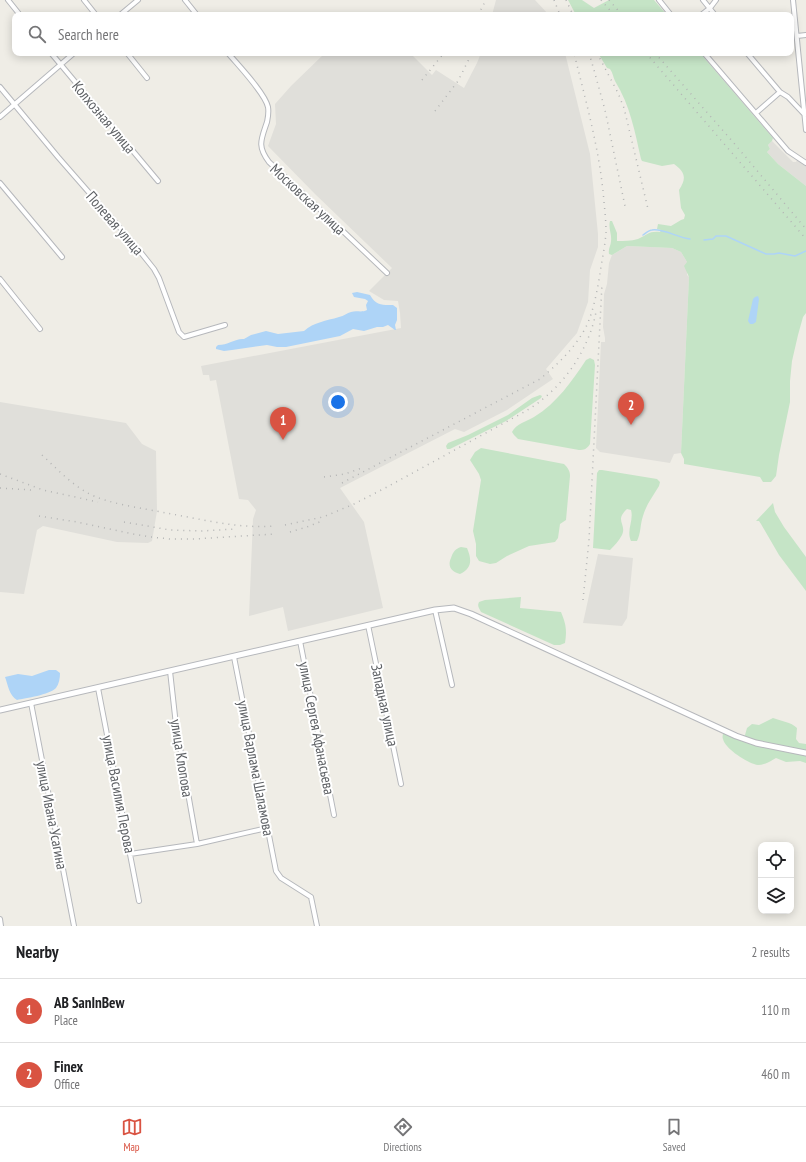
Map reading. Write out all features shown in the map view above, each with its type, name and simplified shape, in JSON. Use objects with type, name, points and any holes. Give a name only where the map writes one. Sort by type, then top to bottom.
[{"type":"street","points":[[8,0],[18,12]]},
{"type":"street","points":[[84,0],[94,12]]},
{"type":"street","points":[[124,12],[138,0]]},
{"type":"street","points":[[184,0],[194,12]]},
{"type":"street","points":[[659,0],[669,12]]},
{"type":"street","points":[[703,0],[713,12]]},
{"type":"street","points":[[705,12],[716,0]]},
{"type":"street","points":[[793,0],[806,130]]},
{"type":"street","points":[[797,36],[806,35]]},
{"type":"street","name":"Колхозная улица","points":[[53,56],[158,180]]},
{"type":"street","points":[[0,117],[70,56]]},
{"type":"street","points":[[129,56],[147,78]]},
{"type":"street","name":"Московская улица","points":[[230,56],[262,95],[267,104],[268,116],[261,144],[262,154],[387,273]]},
{"type":"street","points":[[707,56],[788,151],[806,164]]},
{"type":"street","points":[[750,56],[780,92],[788,97],[805,115]]},
{"type":"street","name":"Полевая улица","points":[[0,88],[154,269],[159,278],[179,332],[184,337],[225,325]]},
{"type":"street","points":[[756,113],[780,92]]},
{"type":"street","points":[[0,183],[62,257]]},
{"type":"street","points":[[0,279],[40,328]]},
{"type":"street","points":[[0,710],[368,625],[435,610],[454,608],[471,614],[745,740],[762,745],[806,753]]},
{"type":"street","points":[[435,610],[452,685]]},
{"type":"street","name":"Западная улица","points":[[368,625],[401,784]]},
{"type":"street","name":"улица Сергея Афанасьева","points":[[300,641],[334,815]]},
{"type":"street","name":"улица Варлама Шаламова","points":[[234,657],[276,871],[281,878],[312,897],[317,926]]},
{"type":"street","name":"улица Клопова","points":[[170,671],[176,725],[197,844]]},
{"type":"street","name":"улица Василия Перова","points":[[98,688],[139,901]]},
{"type":"street","name":"улица Ивана Усагина","points":[[31,703],[74,926]]},
{"type":"street","points":[[130,854],[197,844],[268,828]]},
{"type":"street","points":[[0,920],[1,926]]},
{"type":"shaded area","points":[[496,0],[535,0],[546,12],[493,12]]},
{"type":"shaded area","points":[[322,56],[413,56],[432,75],[436,70],[464,88],[480,56],[566,56],[590,154],[598,247],[590,270],[588,302],[577,333],[546,369],[553,379],[507,410],[464,432],[455,429],[340,488],[364,522],[383,608],[288,631],[283,607],[249,616],[253,519],[256,510],[248,500],[239,499],[216,380],[210,381],[209,375],[203,375],[201,366],[401,328],[398,301],[384,300],[369,291],[392,268],[315,194],[268,146],[276,124],[275,104]]},
{"type":"shaded area","points":[[772,141],[793,162],[796,162],[798,159],[806,163],[806,186],[778,164],[767,152],[770,149],[768,145]]},
{"type":"shaded area","points":[[627,246],[672,248],[681,252],[687,262],[687,275],[689,277],[681,453],[674,454],[670,463],[600,452],[596,448],[601,342],[605,342],[603,327],[604,294],[607,284],[609,263],[612,255]]},
{"type":"shaded area","points":[[0,402],[126,423],[142,444],[156,451],[157,511],[152,541],[148,543],[117,542],[43,526],[37,530],[24,594],[0,592]]},
{"type":"shaded area","points":[[598,554],[633,558],[627,618],[622,626],[583,623]]},
{"type":"green space","points":[[568,0],[582,0],[594,8],[609,0],[654,0],[664,12],[574,12]]},
{"type":"green space","points":[[600,56],[703,56],[773,138],[768,145],[770,149],[767,152],[778,164],[806,186],[806,313],[803,317],[792,361],[790,402],[776,476],[771,482],[763,482],[760,477],[684,464],[684,459],[681,453],[689,277],[684,266],[687,262],[681,252],[672,248],[627,246],[612,255],[609,254],[611,238],[609,226],[610,221],[612,221],[617,233],[617,241],[630,241],[641,238],[650,233],[660,232],[661,230],[657,229],[658,224],[671,226],[684,219],[685,215],[681,208],[679,190],[682,186],[684,176],[681,170],[674,164],[662,166],[642,161],[625,100],[611,70],[607,68]]},
{"type":"green space","points":[[590,358],[594,360],[595,365],[590,444],[588,447],[579,450],[518,439],[512,432],[514,429],[550,405],[569,384],[586,360]]},
{"type":"green space","points":[[540,395],[542,396],[541,398],[506,421],[450,449],[447,449],[446,446],[448,443],[468,435],[508,415],[532,398]]},
{"type":"green space","points":[[481,448],[564,464],[567,467],[570,476],[566,520],[560,524],[558,538],[555,542],[529,546],[496,563],[490,564],[479,561],[476,556],[476,544],[473,531],[481,480],[470,460],[475,452]]},
{"type":"green space","points":[[599,470],[657,479],[660,482],[644,512],[637,541],[631,541],[629,533],[632,514],[631,510],[627,509],[621,517],[623,528],[622,535],[610,550],[593,548],[597,473]]},
{"type":"green space","points":[[773,503],[775,512],[784,527],[806,557],[806,591],[779,555],[759,521],[756,521]]},
{"type":"green space","points":[[461,547],[467,548],[470,556],[470,563],[467,569],[460,574],[451,569],[450,561],[453,552]]},
{"type":"green space","points":[[521,597],[520,608],[561,612],[566,627],[565,643],[554,645],[481,612],[478,606],[479,602],[485,600]]},
{"type":"green space","points":[[773,718],[789,723],[797,728],[796,739],[799,743],[806,744],[806,763],[800,761],[786,762],[776,758],[765,764],[758,765],[749,762],[738,755],[725,743],[723,733],[740,739],[745,735],[747,728],[752,724],[759,725]]},
{"type":"water","points":[[357,292],[370,295],[377,303],[393,305],[397,308],[397,320],[395,325],[396,330],[388,325],[364,331],[353,329],[340,336],[286,347],[267,345],[224,351],[216,349],[218,345],[244,339],[251,335],[266,331],[278,334],[304,331],[320,322],[341,317],[351,312],[367,310],[366,305],[368,301],[354,297],[352,293]]},
{"type":"water","points":[[758,296],[759,299],[756,322],[750,324],[748,321],[753,299]]},
{"type":"water","points":[[49,670],[56,670],[60,673],[60,679],[56,688],[48,693],[37,696],[17,700],[14,698],[9,690],[5,677],[18,674],[32,676]]},
{"type":"waterway","points":[[643,235],[650,230],[656,230],[690,239]]},
{"type":"waterway","points":[[704,240],[713,239],[716,236],[726,236],[766,254],[779,253],[795,256],[806,251]]},
{"type":"railway","points":[[480,12],[486,0]]},
{"type":"railway","points":[[554,0],[559,12]]},
{"type":"railway","points":[[566,0],[572,12]]},
{"type":"railway","points":[[601,0],[611,12]]},
{"type":"railway","points":[[609,0],[619,12]]},
{"type":"railway","points":[[422,80],[442,56]]},
{"type":"railway","points":[[435,111],[458,81],[470,56]]},
{"type":"railway","points":[[342,483],[540,379],[566,355],[582,335],[592,310],[598,286],[605,244],[606,224],[596,145],[575,56]]},
{"type":"railway","points":[[590,56],[605,110],[625,206]]},
{"type":"railway","points":[[599,56],[624,108],[648,209]]},
{"type":"railway","points":[[649,56],[806,239]]},
{"type":"railway","points":[[658,56],[733,142],[806,229]]},
{"type":"railway","points":[[583,600],[589,540],[602,284]]},
{"type":"railway","points":[[285,525],[323,517],[354,504],[535,405],[553,390],[578,359],[589,336],[596,312]]},
{"type":"railway","points":[[42,455],[74,484],[86,492],[104,500],[233,525],[260,527],[274,526]]},
{"type":"railway","points":[[324,477],[345,474],[362,468]]},
{"type":"railway","points":[[0,474],[43,490],[98,502]]},
{"type":"railway","points":[[0,488],[31,490]]},
{"type":"railway","points":[[39,516],[77,522],[133,534],[170,539],[275,534]]},
{"type":"railway","points":[[290,532],[322,521]]},
{"type":"railway","points":[[124,522],[170,530],[201,531],[236,529]]},
{"type":"place","name":"Finex","points":[[631,425]]},
{"type":"place","name":"AB SanInBew","points":[[283,440]]}]
